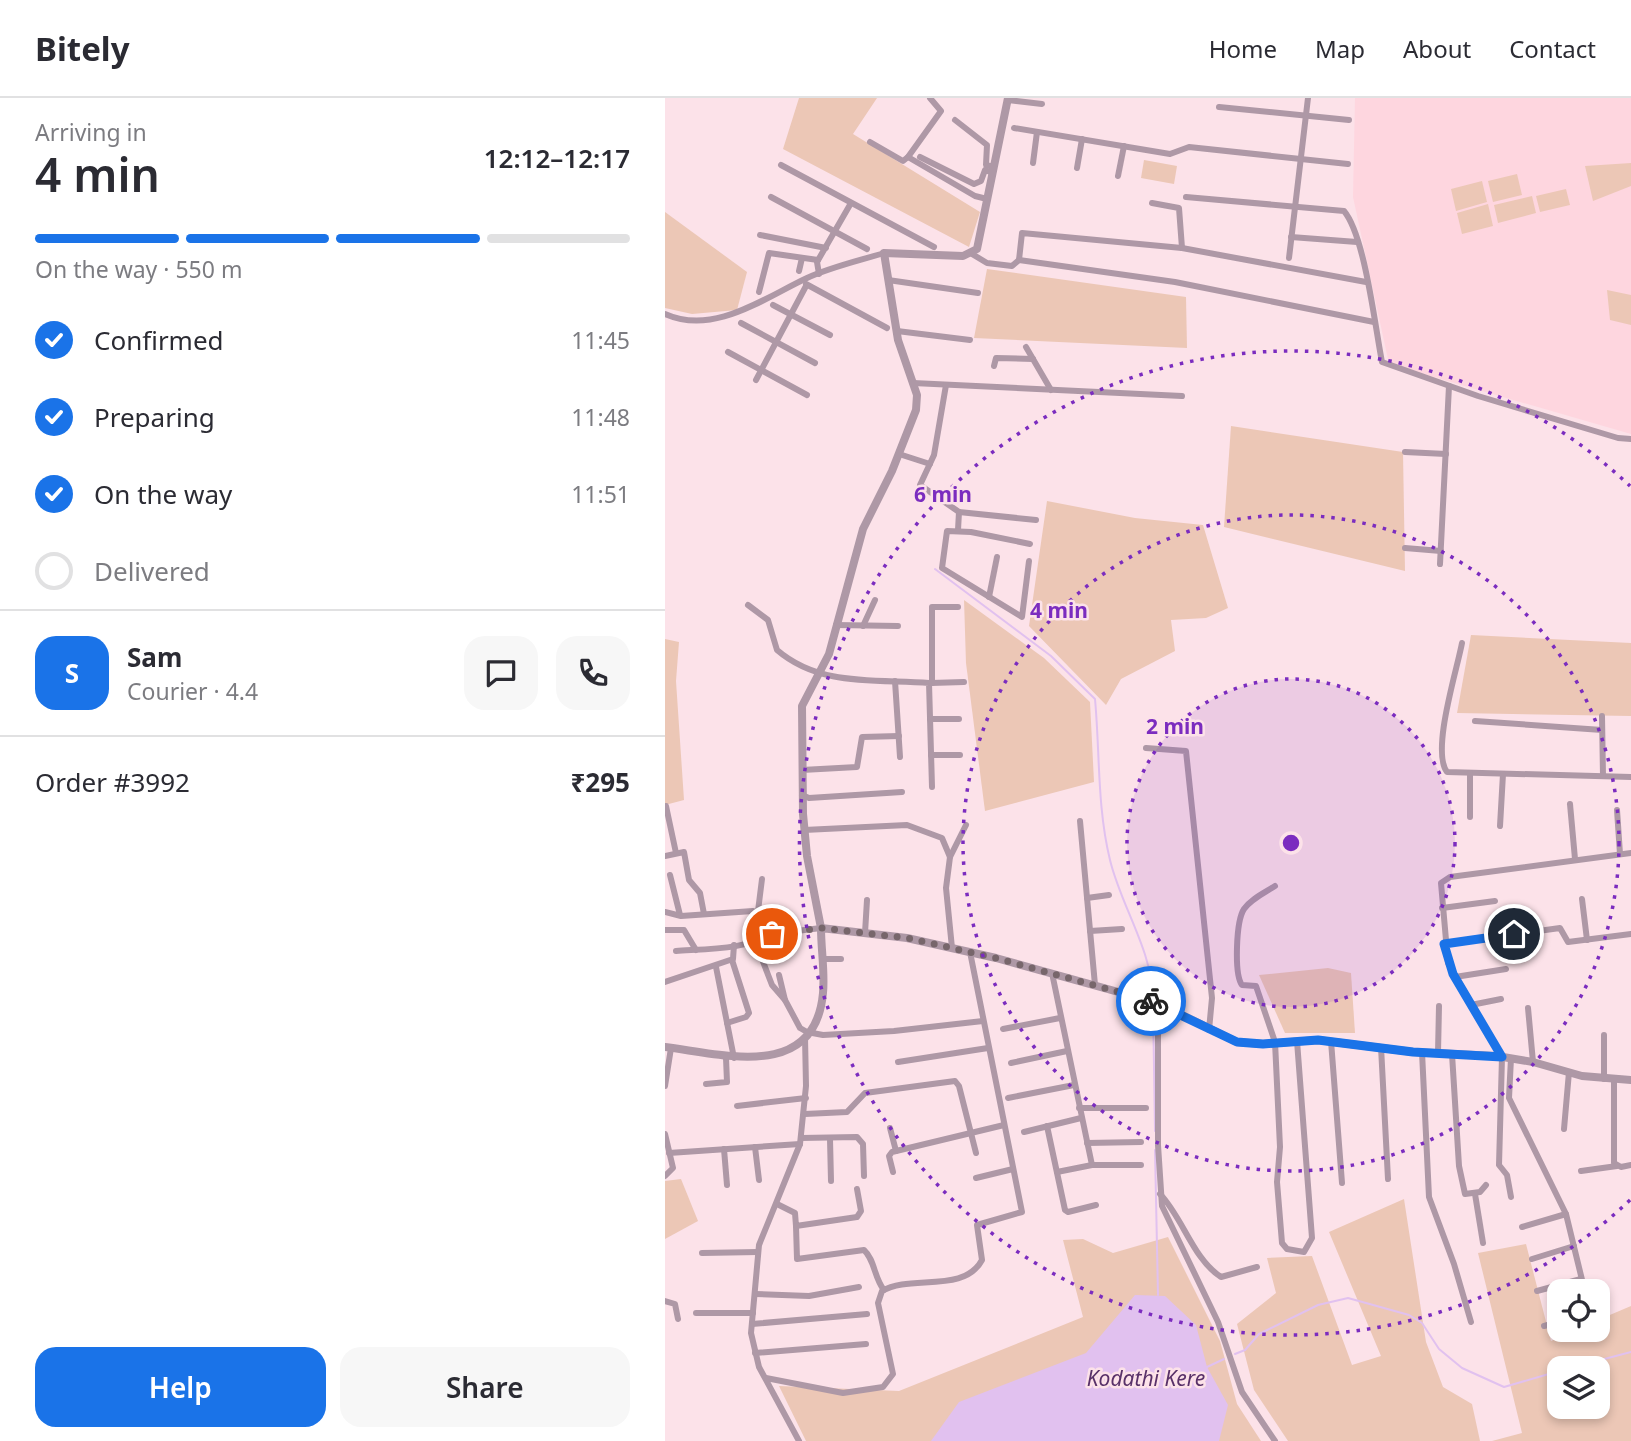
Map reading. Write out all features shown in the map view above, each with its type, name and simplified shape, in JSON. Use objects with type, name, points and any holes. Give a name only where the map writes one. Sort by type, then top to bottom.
[{"type":"street","points":[[870,142],[903,161],[941,111],[930,98]]},
{"type":"street","points":[[1289,258],[1308,98]]},
{"type":"street","points":[[665,314],[695,319],[730,316],[805,283],[819,274],[884,253],[963,256],[972,254],[980,244],[990,169],[1008,99],[1042,104]]},
{"type":"street","points":[[1219,107],[1349,120]]},
{"type":"street","points":[[920,157],[974,184],[981,181],[990,169],[987,145],[955,120]]},
{"type":"street","points":[[1014,128],[1170,154],[1189,147],[1348,164]]},
{"type":"street","points":[[1033,163],[1037,132]]},
{"type":"street","points":[[1077,168],[1082,139]]},
{"type":"street","points":[[1118,176],[1124,146]]},
{"type":"street","points":[[908,157],[975,196],[986,199]]},
{"type":"street","points":[[781,165],[934,247]]},
{"type":"street","points":[[771,197],[867,249]]},
{"type":"street","points":[[1186,197],[1344,211],[1351,219],[1382,362],[1618,438],[1631,439]]},
{"type":"street","points":[[819,274],[818,260],[851,203]]},
{"type":"street","points":[[1152,203],[1179,208],[1182,248]]},
{"type":"street","points":[[1019,261],[1021,233],[1182,248],[1366,282]]},
{"type":"street","points":[[760,235],[826,248]]},
{"type":"street","points":[[1291,237],[1357,243]]},
{"type":"street","points":[[759,292],[769,253],[818,260]]},
{"type":"street","points":[[799,1441],[755,1353],[752,1324],[758,1252],[801,1141],[806,1098],[806,1034],[823,994],[821,928],[804,830],[801,795],[802,706],[829,654],[863,529],[899,454],[916,410],[913,383],[897,331],[884,253]]},
{"type":"street","points":[[972,254],[987,262],[1012,266],[1019,261],[1175,282],[1374,321]]},
{"type":"street","points":[[799,271],[802,258]]},
{"type":"street","points":[[888,280],[978,293]]},
{"type":"street","points":[[756,380],[805,283]]},
{"type":"street","points":[[805,283],[887,328]]},
{"type":"street","points":[[773,305],[830,335]]},
{"type":"street","points":[[741,323],[815,363]]},
{"type":"street","points":[[897,331],[970,340]]},
{"type":"street","points":[[1026,347],[1051,390]]},
{"type":"street","points":[[728,352],[807,395]]},
{"type":"street","points":[[994,366],[996,358],[1033,359]]},
{"type":"street","points":[[913,383],[1182,396]]},
{"type":"street","points":[[946,385],[934,455],[920,485],[959,512],[1036,520]]},
{"type":"street","points":[[1440,564],[1450,386]]},
{"type":"street","points":[[1405,452],[1446,454]]},
{"type":"street","points":[[899,454],[930,464]]},
{"type":"street","points":[[958,530],[959,512]]},
{"type":"street","points":[[1029,561],[1022,617],[942,568],[947,531],[958,530],[1030,544]]},
{"type":"street","points":[[1405,548],[1441,551]]},
{"type":"street","points":[[989,597],[997,557]]},
{"type":"street","points":[[863,626],[875,600]]},
{"type":"street","points":[[748,605],[768,620],[777,650],[818,675],[841,679],[964,682]]},
{"type":"street","points":[[932,787],[932,607],[958,607]]},
{"type":"street","points":[[837,625],[898,626]]},
{"type":"street","points":[[1462,643],[1446,716],[1442,757],[1447,772],[1631,777]]},
{"type":"street","points":[[895,681],[900,757]]},
{"type":"street","points":[[1602,716],[1603,776]]},
{"type":"street","points":[[930,719],[959,719]]},
{"type":"street","points":[[1475,721],[1602,730]]},
{"type":"street","points":[[802,770],[857,767],[862,737],[899,736]]},
{"type":"street","points":[[1146,748],[1186,751],[1212,998],[1209,1030]]},
{"type":"street","points":[[931,755],[960,755]]},
{"type":"street","points":[[1470,772],[1470,817]]},
{"type":"street","points":[[1500,826],[1503,774]]},
{"type":"street","points":[[801,795],[809,798],[902,792]]},
{"type":"street","points":[[1570,804],[1575,859]]},
{"type":"street","points":[[666,806],[676,853]]},
{"type":"street","points":[[1617,810],[1620,854]]},
{"type":"street","points":[[1080,821],[1095,985]]},
{"type":"street","points":[[952,948],[946,875],[950,857],[966,825]]},
{"type":"street","points":[[804,830],[912,826],[942,838],[950,857]]},
{"type":"street","points":[[665,856],[684,852],[689,880],[700,893],[704,914]]},
{"type":"street","points":[[1581,1279],[1566,1214],[1510,1098],[1507,1058],[1455,977],[1444,944],[1441,883],[1450,877],[1631,853]]},
{"type":"street","points":[[670,875],[680,915]]},
{"type":"street","points":[[762,879],[758,911],[771,932]]},
{"type":"street","points":[[1275,886],[1249,902],[1239,917],[1237,972],[1242,985],[1253,984],[1259,992],[1275,1042],[1280,1147],[1277,1182],[1282,1243],[1287,1248],[1304,1252],[1312,1238],[1297,1041]]},
{"type":"street","points":[[1087,898],[1109,895]]},
{"type":"street","points":[[1582,899],[1587,940]]},
{"type":"street","points":[[865,933],[867,900]]},
{"type":"street","points":[[1442,908],[1495,901]]},
{"type":"street","points":[[665,912],[680,915],[758,911]]},
{"type":"street","points":[[676,951],[755,941],[771,932],[821,928],[865,933],[969,952],[1158,1003],[1237,1042],[1331,1041],[1422,1052],[1507,1058],[1604,1079],[1631,1080]]},
{"type":"street","points":[[1444,944],[1560,928],[1568,942],[1631,934]]},
{"type":"street","points":[[1090,931],[1122,929]]},
{"type":"street","points":[[665,930],[684,930],[696,950]]},
{"type":"street","points":[[755,941],[772,985],[785,1000],[806,1034],[894,1031],[983,1021]]},
{"type":"street","points":[[665,982],[732,960],[736,956],[734,945]]},
{"type":"street","points":[[884,1290],[971,1273],[978,1267],[982,1248],[977,1225],[1023,1210],[969,952]]},
{"type":"street","points":[[822,959],[841,960]]},
{"type":"street","points":[[727,1023],[746,1017],[749,1013],[732,960]]},
{"type":"street","points":[[706,1084],[727,1082],[730,1058],[727,1023],[716,967]]},
{"type":"street","points":[[1455,977],[1506,969]]},
{"type":"street","points":[[1052,973],[1092,1165]]},
{"type":"street","points":[[779,975],[785,1000]]},
{"type":"street","points":[[1471,1005],[1501,999]]},
{"type":"street","points":[[1158,1003],[1159,1194],[1170,1223],[1219,1322],[1242,1392],[1275,1441]]},
{"type":"street","points":[[1438,1053],[1439,1006]]},
{"type":"street","points":[[1528,1008],[1533,1062]]},
{"type":"street","points":[[1003,1029],[1060,1018]]},
{"type":"street","points":[[665,1086],[667,1048],[730,1058],[770,1056],[793,1046],[806,1034]]},
{"type":"street","points":[[1604,1035],[1604,1079]]},
{"type":"street","points":[[1331,1041],[1342,1183]]},
{"type":"street","points":[[1381,1047],[1388,1179]]},
{"type":"street","points":[[898,1062],[988,1048]]},
{"type":"street","points":[[1011,1063],[1067,1051]]},
{"type":"street","points":[[1422,1052],[1429,1197],[1454,1264],[1471,1322]]},
{"type":"street","points":[[1452,1054],[1459,1166],[1465,1194],[1475,1194],[1486,1185]]},
{"type":"street","points":[[1507,1058],[1499,1165],[1507,1175],[1511,1197]]},
{"type":"street","points":[[1563,1129],[1569,1072]]},
{"type":"street","points":[[1614,1080],[1614,1163],[1617,1166]]},
{"type":"street","points":[[805,1114],[846,1112],[865,1093],[955,1081],[959,1086],[976,1153]]},
{"type":"street","points":[[1008,1098],[1074,1085]]},
{"type":"street","points":[[737,1106],[806,1098]]},
{"type":"street","points":[[1079,1108],[1146,1108]]},
{"type":"street","points":[[1024,1132],[1081,1118]]},
{"type":"street","points":[[894,1172],[890,1156],[896,1151],[1004,1125]]},
{"type":"street","points":[[1047,1126],[1066,1211],[1096,1205]]},
{"type":"street","points":[[890,1128],[896,1151]]},
{"type":"street","points":[[665,1134],[672,1172],[665,1176]]},
{"type":"street","points":[[830,1139],[831,1181]]},
{"type":"street","points":[[669,1153],[830,1139],[860,1140],[864,1176]]},
{"type":"street","points":[[1087,1143],[1141,1142]]},
{"type":"street","points":[[755,1147],[759,1180]]},
{"type":"street","points":[[724,1149],[727,1185]]},
{"type":"street","points":[[1057,1172],[1092,1165],[1141,1165]]},
{"type":"street","points":[[1581,1171],[1631,1165]]},
{"type":"street","points":[[976,1178],[1013,1169]]},
{"type":"street","points":[[796,1226],[857,1217],[861,1211],[857,1189]]},
{"type":"street","points":[[1159,1194],[1177,1215],[1211,1270],[1221,1277],[1258,1267]]},
{"type":"street","points":[[1475,1194],[1483,1243]]},
{"type":"street","points":[[777,1204],[795,1213],[797,1259],[864,1250],[870,1255],[877,1282],[884,1290]]},
{"type":"street","points":[[1522,1227],[1566,1214]]},
{"type":"street","points":[[1532,1259],[1574,1246]]},
{"type":"street","points":[[702,1254],[758,1252]]},
{"type":"street","points":[[755,1294],[809,1296],[859,1287]]},
{"type":"street","points":[[1537,1291],[1547,1288]]},
{"type":"street","points":[[766,1378],[843,1393],[883,1387],[893,1374],[878,1304],[884,1290]]},
{"type":"street","points":[[665,1301],[675,1304],[678,1319]]},
{"type":"street","points":[[696,1313],[753,1313]]},
{"type":"street","points":[[752,1324],[867,1314]]},
{"type":"street","points":[[755,1353],[866,1343]]},
{"type":"shaded area","points":[[799,98],[877,98],[853,134],[980,212],[969,247],[783,149]]},
{"type":"shaded area","points":[[1355,98],[1631,98],[1631,434],[1389,364],[1353,197]]},
{"type":"shaded area","points":[[1144,160],[1177,166],[1174,184],[1141,178]]},
{"type":"shaded area","points":[[1631,163],[1631,186],[1593,201],[1585,166]]},
{"type":"shaded area","points":[[1517,174],[1522,195],[1493,202],[1488,181]]},
{"type":"shaded area","points":[[1482,181],[1487,202],[1456,211],[1451,189]]},
{"type":"shaded area","points":[[1566,189],[1570,205],[1540,212],[1536,196]]},
{"type":"shaded area","points":[[1532,196],[1536,213],[1498,223],[1494,205]]},
{"type":"shaded area","points":[[1488,204],[1493,226],[1462,234],[1457,213]]},
{"type":"shaded area","points":[[665,212],[747,272],[737,310],[692,314],[665,308]]},
{"type":"shaded area","points":[[987,269],[1186,297],[1187,348],[974,338]]},
{"type":"shaded area","points":[[1607,290],[1631,295],[1631,325],[1610,320]]},
{"type":"shaded area","points":[[1231,426],[1403,452],[1405,571],[1224,527]]},
{"type":"shaded area","points":[[1047,501],[1135,518],[1203,525],[1228,608],[1206,618],[1171,620],[1175,651],[1121,679],[1106,705],[1029,626]]},
{"type":"shaded area","points":[[964,600],[1044,658],[1090,702],[1094,782],[985,811],[966,663]]},
{"type":"shaded area","points":[[1471,635],[1631,643],[1631,716],[1457,713]]},
{"type":"shaded area","points":[[665,639],[679,642],[676,681],[684,800],[665,805]]},
{"type":"shaded area","points":[[1328,968],[1351,973],[1355,1033],[1285,1033],[1259,975]]},
{"type":"shaded area","points":[[681,1179],[698,1221],[665,1239],[665,1181]]},
{"type":"shaded area","points":[[1404,1199],[1426,1342],[1443,1387],[1472,1404],[1480,1441],[1288,1441],[1254,1390],[1237,1324],[1276,1293],[1267,1258],[1312,1256],[1352,1365],[1381,1356],[1329,1232]]},
{"type":"shaded area","points":[[1168,1237],[1220,1341],[1237,1404],[1261,1441],[806,1441],[779,1386],[899,1391],[1083,1317],[1063,1240],[1083,1239],[1113,1253]]},
{"type":"shaded area","points":[[1526,1244],[1547,1325],[1547,1342],[1610,1342],[1610,1315],[1631,1306],[1631,1441],[1492,1441],[1522,1433],[1478,1253]]},
{"type":"water","name":"Kodathi Kere","points":[[1135,1295],[1165,1296],[1196,1325],[1207,1367],[1228,1405],[1219,1441],[931,1441],[959,1402],[1086,1353]]},
{"type":"waterway","points":[[935,569],[1051,656],[1095,699],[1106,840],[1115,877],[1142,945],[1153,998]]},
{"type":"waterway","points":[[1153,1003],[1155,1131]]},
{"type":"waterway","points":[[1155,1150],[1158,1295]]},
{"type":"waterway","points":[[1235,1354],[1245,1350],[1259,1334],[1318,1305],[1348,1298],[1409,1315],[1422,1323],[1439,1349],[1462,1368],[1504,1387],[1547,1374]]},
{"type":"waterway","points":[[1610,1358],[1631,1352]]},
{"type":"waterway","points":[[1207,1367],[1224,1359]]},
{"type":"way so far","points":[[772,934],[821,928],[907,938],[996,958],[1151,1001]]},
{"type":"route","points":[[1151,1001],[1237,1042],[1263,1044],[1318,1040],[1413,1052],[1502,1057],[1453,974],[1444,944],[1514,934]]}]
